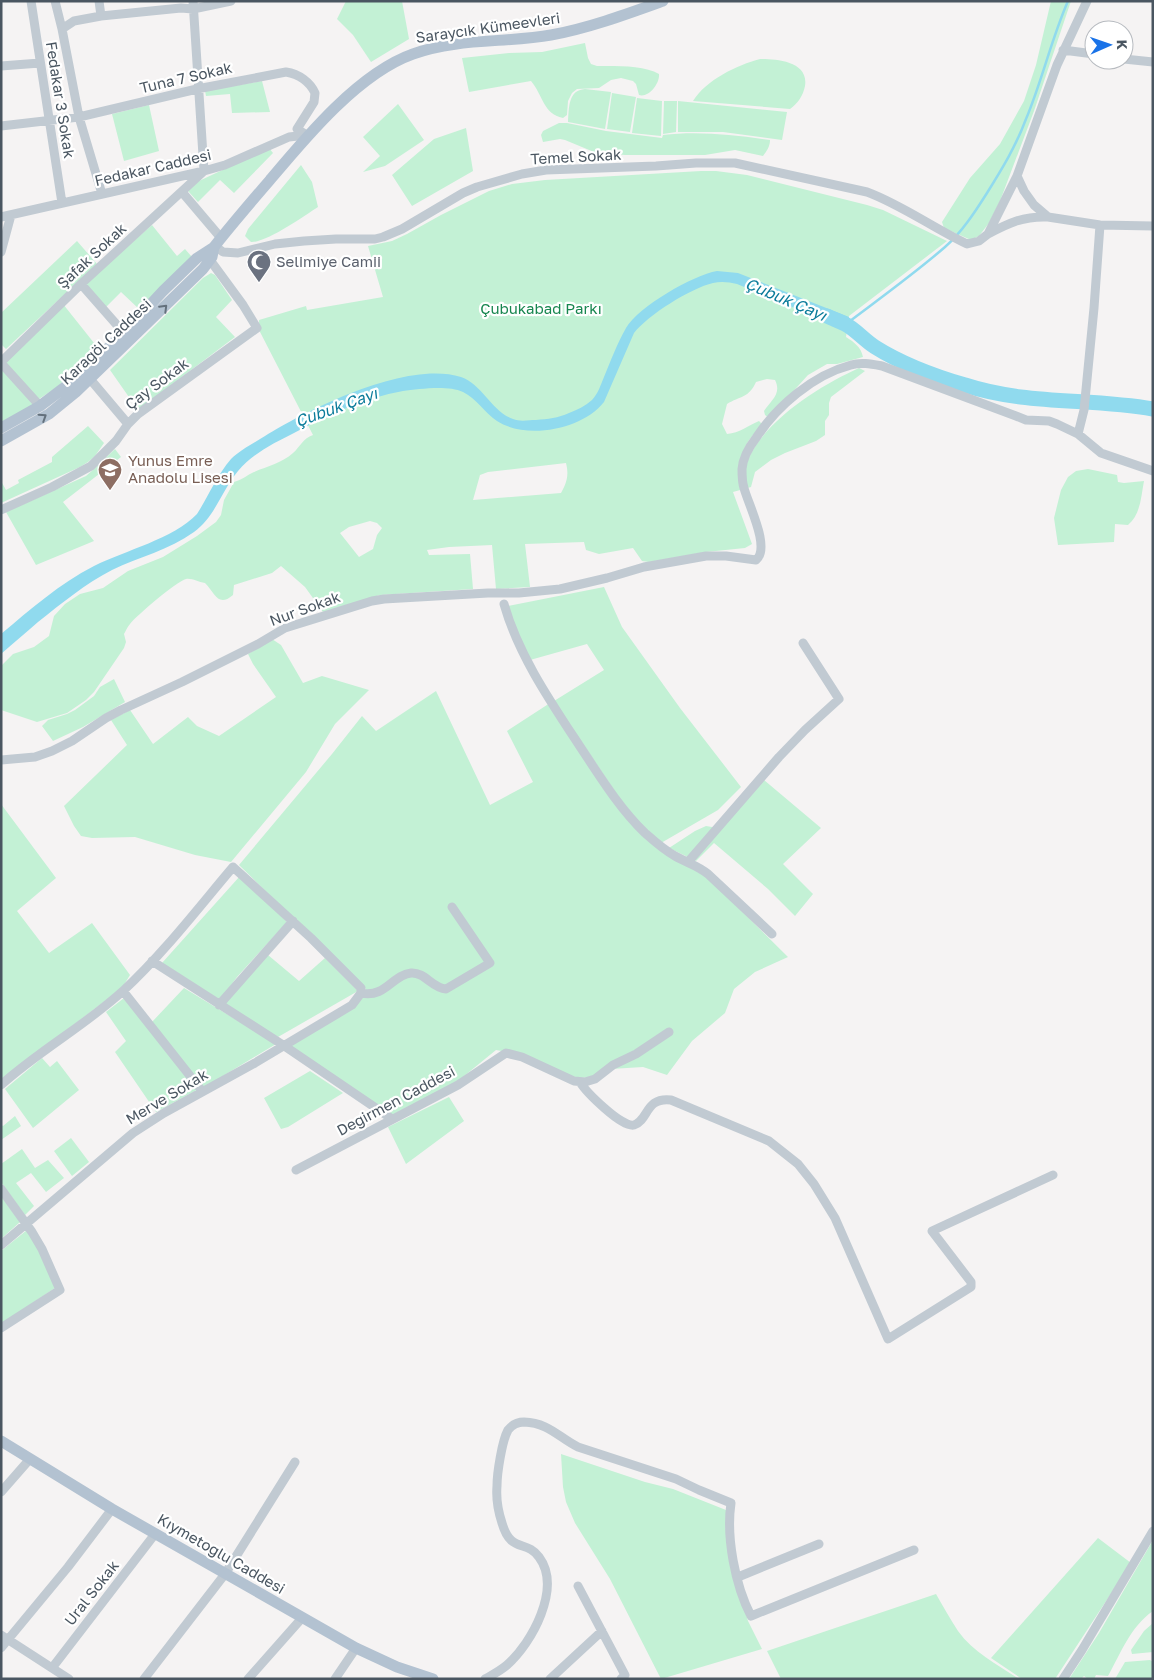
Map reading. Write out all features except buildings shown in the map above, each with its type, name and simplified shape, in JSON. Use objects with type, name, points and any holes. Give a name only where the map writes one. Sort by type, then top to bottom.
[{"type":"main road","name":"Saraycık Kümeevleri","points":[[217,244],[307,136],[329,114],[364,83],[411,54],[431,48],[457,44],[550,35],[633,12],[663,1]]},
{"type":"main road","name":"Karagöl Caddesi","points":[[1,441],[49,414],[90,379],[160,312],[210,260],[217,244]]},
{"type":"main road","points":[[1,428],[40,406],[73,381],[124,333],[202,254],[217,244]]},
{"type":"main road","name":"Kıymetoğlu Caddesi","points":[[1,1441],[29,1460],[112,1509],[356,1648],[397,1667],[433,1679]]},
{"type":"street","name":"Fedakar 3 Sokak","points":[[31,1],[62,203]]},
{"type":"street","name":"Fedakar 3 Sokak","points":[[55,1],[79,117],[102,194]]},
{"type":"street","points":[[99,1],[101,16]]},
{"type":"street","points":[[62,29],[74,21],[101,16],[231,1]]},
{"type":"street","points":[[988,234],[1017,176],[1057,65],[1087,1]]},
{"type":"street","points":[[193,5],[204,171]]},
{"type":"street","points":[[1064,50],[1084,53]]},
{"type":"street","points":[[1134,59],[1153,62]]},
{"type":"street","points":[[1,66],[40,63]]},
{"type":"street","name":"Tuna 7 Sokak","points":[[1,126],[79,117],[281,72],[294,74],[305,80],[315,93],[314,102],[297,129],[307,136]]},
{"type":"street","name":"Fedakar Caddesi","points":[[1,218],[204,171],[225,165],[289,137],[307,136]]},
{"type":"street","name":"Temel Sokak","points":[[217,244],[224,252],[238,253],[304,240],[375,239],[390,235],[477,187],[522,174],[557,169],[704,163],[748,165],[861,190],[884,199],[967,244],[974,244],[988,234]]},
{"type":"street","name":"Şafak Sokak","points":[[1,363],[81,284],[204,171]]},
{"type":"street","points":[[1017,176],[1024,191],[1034,205],[1048,217]]},
{"type":"street","points":[[182,192],[217,244]]},
{"type":"street","points":[[1,252],[11,215]]},
{"type":"street","points":[[988,234],[1019,219],[1034,216],[1100,225],[1153,226]]},
{"type":"street","points":[[1100,225],[1086,392],[1078,434],[1101,453],[1153,471]]},
{"type":"street","name":"Çay Sokak","points":[[1,510],[86,470],[116,441],[138,414],[257,328],[243,305],[210,260]]},
{"type":"street","points":[[81,284],[124,333]]},
{"type":"street","points":[[1,363],[40,406]]},
{"type":"street","name":"Nur Sokak","points":[[1,760],[35,757],[52,751],[72,741],[121,710],[258,644],[277,632],[315,618],[384,599],[560,589],[644,567],[706,556],[726,556],[756,560],[761,552],[760,539],[744,487],[742,466],[744,458],[762,429],[787,401],[818,380],[850,365],[865,363],[882,366],[1026,420],[1049,421],[1078,434]]},
{"type":"street","points":[[90,379],[128,424]]},
{"type":"street","points":[[504,604],[524,654],[568,729],[597,772],[634,821],[645,834],[675,856],[697,865],[708,874],[772,934]]},
{"type":"street","points":[[688,862],[779,757],[839,699],[803,644]]},
{"type":"street","points":[[1,1085],[25,1064],[71,1033],[123,991],[152,962],[233,867],[361,988],[361,993],[374,994],[410,973],[422,976],[439,988],[450,988],[490,963],[452,907]]},
{"type":"street","points":[[219,1005],[293,922]]},
{"type":"street","points":[[152,962],[283,1045],[392,1119]]},
{"type":"street","points":[[123,991],[202,1091]]},
{"type":"street","name":"Merve Sokak","points":[[1,1244],[125,1138],[164,1113],[352,1005],[361,993]]},
{"type":"street","points":[[580,1082],[595,1079],[613,1065],[636,1054],[669,1032]]},
{"type":"street","name":"Değirmen Caddesi","points":[[296,1170],[458,1085],[506,1053],[522,1057],[557,1074],[580,1082]]},
{"type":"street","points":[[580,1082],[614,1117],[627,1124],[634,1125],[639,1122],[654,1103],[662,1100],[671,1100],[769,1141],[788,1155],[807,1174],[835,1218],[888,1339],[971,1287],[971,1282],[932,1231],[1053,1176]]},
{"type":"street","points":[[1,1189],[42,1249],[60,1290],[1,1328]]},
{"type":"street","points":[[484,1679],[507,1665],[528,1642],[537,1626],[545,1598],[546,1576],[544,1565],[533,1551],[512,1543],[508,1539],[498,1508],[497,1472],[506,1436],[509,1429],[518,1422],[550,1427],[566,1441],[578,1447],[676,1479],[732,1503],[730,1529],[732,1550],[744,1599],[751,1616],[914,1550]]},
{"type":"street","points":[[1,1492],[29,1460]]},
{"type":"street","points":[[144,1679],[224,1574],[295,1462]]},
{"type":"street","points":[[1,1648],[5,1638],[68,1567],[112,1509]]},
{"type":"street","points":[[1063,1679],[1153,1531]]},
{"type":"street","name":"Ural Sokak","points":[[52,1668],[155,1534]]},
{"type":"street","points":[[738,1578],[819,1544]]},
{"type":"street","points":[[578,1586],[625,1675],[621,1679]]},
{"type":"street","points":[[248,1679],[302,1618]]},
{"type":"street","points":[[550,1679],[602,1631]]},
{"type":"street","points":[[5,1638],[68,1679]]},
{"type":"street","points":[[335,1679],[356,1648]]},
{"type":"green space","points":[[346,1],[402,1],[409,39],[371,62],[353,35],[337,19]]},
{"type":"green space","points":[[1051,1],[1071,1],[1034,111],[1000,201],[989,223],[979,236],[971,240],[944,228],[942,222],[970,178],[1000,144],[1024,101],[1036,65]]},
{"type":"green space","points":[[585,43],[591,64],[646,69],[659,74],[658,82],[650,92],[643,95],[639,95],[636,84],[633,81],[621,78],[611,80],[599,88],[577,89],[572,93],[568,101],[567,115],[563,118],[551,113],[531,81],[469,92],[462,58],[542,52]]},
{"type":"green space","points":[[760,59],[790,63],[802,71],[805,78],[804,90],[800,99],[790,109],[693,101],[706,86],[723,74]]},
{"type":"green space","points":[[262,81],[270,112],[232,113],[230,94],[206,96],[205,91]]},
{"type":"green space","points":[[579,90],[611,92],[605,129],[568,122],[572,96]]},
{"type":"green space","points":[[612,93],[636,97],[630,132],[607,129]]},
{"type":"green space","points":[[637,98],[662,101],[661,136],[632,133]]},
{"type":"green space","points":[[664,101],[677,101],[676,132],[663,134]]},
{"type":"green space","points":[[678,101],[787,112],[782,140],[723,132],[678,132]]},
{"type":"green space","points":[[398,104],[424,140],[385,166],[363,172],[380,156],[363,137]]},
{"type":"green space","points":[[149,105],[159,151],[124,161],[112,114]]},
{"type":"green space","points":[[559,123],[662,138],[663,135],[676,134],[730,135],[770,140],[770,142],[763,156],[735,150],[705,155],[625,155],[594,152],[560,139],[543,142],[541,135],[543,131]]},
{"type":"green space","points":[[466,128],[473,171],[412,206],[392,175],[434,139]]},
{"type":"green space","points":[[269,148],[273,153],[234,193],[220,180],[198,202],[188,191],[199,181]]},
{"type":"green space","points":[[301,165],[312,182],[318,207],[275,234],[251,242],[245,236],[248,229]]},
{"type":"green space","name":"Çubukabad Parkı","points":[[701,171],[747,175],[883,210],[947,241],[849,316],[846,337],[859,348],[863,357],[837,364],[827,364],[808,375],[769,418],[765,415],[764,411],[776,393],[777,385],[775,380],[767,379],[756,382],[747,394],[727,404],[722,424],[727,434],[740,431],[759,421],[762,424],[746,444],[740,470],[745,468],[752,452],[763,436],[792,408],[843,376],[859,368],[865,371],[831,397],[829,415],[825,421],[825,435],[816,441],[771,460],[755,472],[751,487],[733,492],[752,544],[745,548],[706,552],[649,562],[642,561],[633,548],[599,554],[586,550],[584,542],[525,544],[530,587],[496,589],[492,545],[427,550],[429,555],[470,554],[473,589],[380,595],[323,612],[305,587],[281,566],[272,573],[234,585],[233,595],[224,600],[217,598],[205,583],[186,579],[157,599],[129,625],[124,634],[126,642],[124,648],[94,692],[86,700],[67,713],[37,722],[1,710],[1,666],[13,654],[34,647],[49,636],[54,616],[65,604],[80,594],[103,588],[128,571],[163,557],[197,536],[216,522],[221,515],[224,500],[234,482],[284,459],[293,453],[307,438],[313,435],[259,330],[259,320],[306,306],[307,310],[383,297],[368,246],[392,241],[489,191],[512,184],[545,180]],"holes":[[[566,463],[567,478],[561,493],[473,500],[480,475],[488,472]],[[370,521],[377,523],[382,528],[377,535],[373,549],[359,557],[340,533],[349,527]]]},
{"type":"green space","points":[[152,225],[177,256],[185,249],[192,257],[139,309],[121,292],[106,307],[85,283]]},
{"type":"green space","points":[[77,241],[97,264],[6,349],[1,344],[1,313]]},
{"type":"green space","points":[[211,273],[215,275],[232,300],[216,317],[235,337],[138,410],[110,370],[203,278]]},
{"type":"green space","points":[[63,304],[98,348],[57,387],[39,399],[4,363]]},
{"type":"green space","points":[[1,368],[35,404],[1,422]]},
{"type":"green space","points":[[88,426],[104,443],[95,456],[80,467],[1,503],[1,481],[6,490],[19,483],[18,480],[52,462],[52,457]]},
{"type":"green space","points":[[115,449],[121,457],[63,502],[94,541],[36,565],[6,512],[86,476]]},
{"type":"green space","points":[[1088,469],[1117,475],[1118,482],[1144,481],[1136,516],[1128,525],[1115,524],[1114,542],[1058,545],[1054,518],[1061,490],[1068,477],[1076,471]]},
{"type":"green space","points":[[604,587],[622,627],[680,708],[741,787],[718,810],[661,843],[637,820],[618,796],[554,701],[604,670],[587,644],[530,660],[519,639],[508,606]]},
{"type":"green space","points":[[272,639],[281,645],[303,683],[322,676],[369,690],[335,724],[306,772],[231,862],[195,855],[135,837],[92,838],[81,836],[64,806],[127,745],[111,720],[130,710],[153,744],[188,717],[197,726],[219,736],[276,697],[248,654]]},
{"type":"green space","points":[[114,679],[125,702],[83,727],[53,741],[42,726],[48,720],[75,710],[94,696],[100,687]]},
{"type":"green space","points":[[436,691],[490,805],[533,782],[507,731],[550,703],[646,837],[699,869],[788,957],[755,972],[734,989],[725,1013],[692,1041],[667,1075],[643,1067],[611,1069],[592,1077],[580,1078],[566,1075],[518,1054],[496,1050],[458,1081],[394,1114],[389,1114],[288,1045],[353,1007],[363,997],[366,989],[239,865],[362,716],[376,731]]},
{"type":"green space","points":[[764,780],[821,828],[783,864],[813,894],[795,916],[768,889],[714,843],[696,861],[669,848],[706,826],[718,828]]},
{"type":"green space","points":[[1,804],[56,878],[17,911],[49,953],[92,923],[130,975],[122,988],[1,1080]]},
{"type":"green space","points":[[240,876],[287,922],[237,977],[220,1000],[162,963]]},
{"type":"green space","points":[[268,955],[299,981],[325,958],[358,991],[278,1037],[223,1005]]},
{"type":"green space","points":[[184,988],[276,1044],[203,1088],[152,1022]]},
{"type":"green space","points":[[124,998],[197,1090],[156,1112],[115,1052],[126,1041],[106,1012]]},
{"type":"green space","points":[[42,1058],[50,1067],[57,1061],[79,1090],[33,1128],[5,1089]]},
{"type":"green space","points":[[310,1071],[343,1093],[288,1127],[281,1129],[264,1098]]},
{"type":"green space","points":[[449,1097],[464,1121],[406,1164],[388,1127]]},
{"type":"green space","points":[[15,1116],[21,1126],[1,1140],[1,1125],[3,1126]]},
{"type":"green space","points":[[71,1138],[89,1162],[72,1176],[54,1151]]},
{"type":"green space","points":[[22,1149],[35,1168],[48,1160],[64,1178],[46,1192],[31,1173],[16,1183],[34,1206],[25,1215],[1,1182],[1,1164]]},
{"type":"green space","points":[[1,1196],[20,1222],[1,1239]]},
{"type":"green space","points":[[27,1230],[34,1240],[55,1288],[1,1324],[1,1251]]},
{"type":"green space","points":[[561,1454],[645,1482],[673,1489],[726,1510],[731,1558],[748,1621],[762,1649],[661,1679],[610,1579],[575,1523],[566,1502]]},
{"type":"green space","points":[[1098,1538],[1131,1563],[1055,1679],[1022,1679],[991,1658]]},
{"type":"green space","points":[[1153,1540],[1153,1611],[1145,1617],[1132,1633],[1108,1676],[1096,1675],[1094,1679],[1088,1679],[1084,1676],[1081,1679],[1069,1679],[1099,1633]]},
{"type":"green space","points":[[936,1594],[964,1639],[986,1658],[1019,1679],[781,1679],[767,1651]]},
{"type":"green space","points":[[1153,1623],[1153,1652],[1132,1654],[1131,1650],[1144,1631]]},
{"type":"green space","points":[[1150,1660],[1153,1662],[1153,1679],[1115,1679],[1125,1662]]},
{"type":"water","points":[[717,271],[738,273],[849,317],[845,329],[737,284],[716,282],[693,290],[649,318],[634,333],[604,402],[594,412],[568,425],[538,431],[509,427],[493,418],[468,395],[450,389],[433,388],[403,391],[374,398],[347,408],[286,437],[257,454],[232,478],[213,511],[194,532],[164,549],[112,570],[92,581],[38,622],[1,654],[1,634],[34,606],[81,573],[162,537],[187,523],[197,514],[231,459],[284,425],[360,390],[414,375],[439,374],[461,377],[469,381],[505,415],[516,420],[545,419],[565,415],[584,406],[594,398],[620,340],[632,320],[667,293],[694,279]]},
{"type":"waterway","points":[[846,324],[909,277],[945,247],[973,214],[1018,139],[1032,105],[1068,1]]},
{"type":"waterway","name":"Çubuk Çayı","points":[[827,316],[849,326],[875,347],[896,359],[930,374],[965,385],[1011,396],[1106,403],[1153,409]]},
{"type":"place","name":"Selimiye Camii","points":[[259,283]]},
{"type":"place","name":"Yunus Emre Anadolu Lisesi","points":[[110,491]]}]
